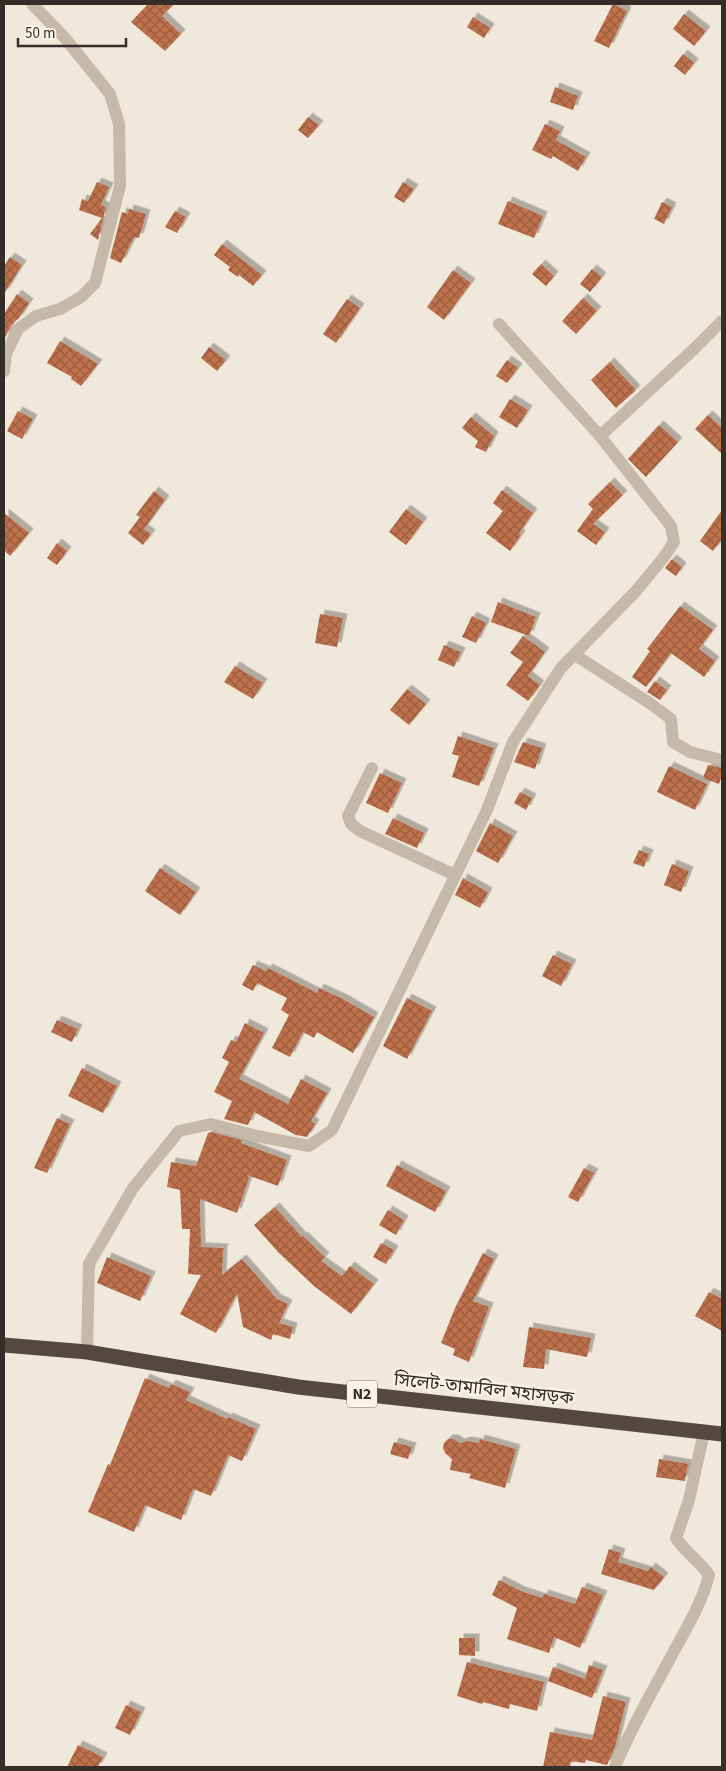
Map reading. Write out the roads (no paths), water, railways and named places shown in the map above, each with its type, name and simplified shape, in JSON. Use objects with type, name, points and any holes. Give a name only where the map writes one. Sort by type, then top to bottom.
[{"type":"highway","name":"সিলেট-তামাবিল মহাসড়ক","points":[[4,1344],[87,1352],[298,1386],[722,1434]]},
{"type":"street","points":[[4,371],[6,354],[18,329],[36,316],[60,309],[81,297],[95,284],[120,186],[119,124],[110,94],[66,38],[32,4]]},
{"type":"street","points":[[600,436],[722,322]]},
{"type":"street","points":[[87,1352],[89,1264],[133,1188],[179,1131],[211,1124],[257,1136],[309,1146],[332,1130],[486,810],[512,742],[561,668],[575,656],[636,591],[674,542],[671,526],[600,436],[499,324]]},
{"type":"street","points":[[575,656],[651,704],[671,719],[673,742],[690,752],[722,760]]},
{"type":"street","points":[[372,768],[348,816],[351,824],[360,831],[455,875]]},
{"type":"street","points":[[615,1767],[648,1699],[695,1614],[706,1587],[708,1575],[700,1563],[683,1548],[676,1538],[689,1500],[704,1432]]}]
